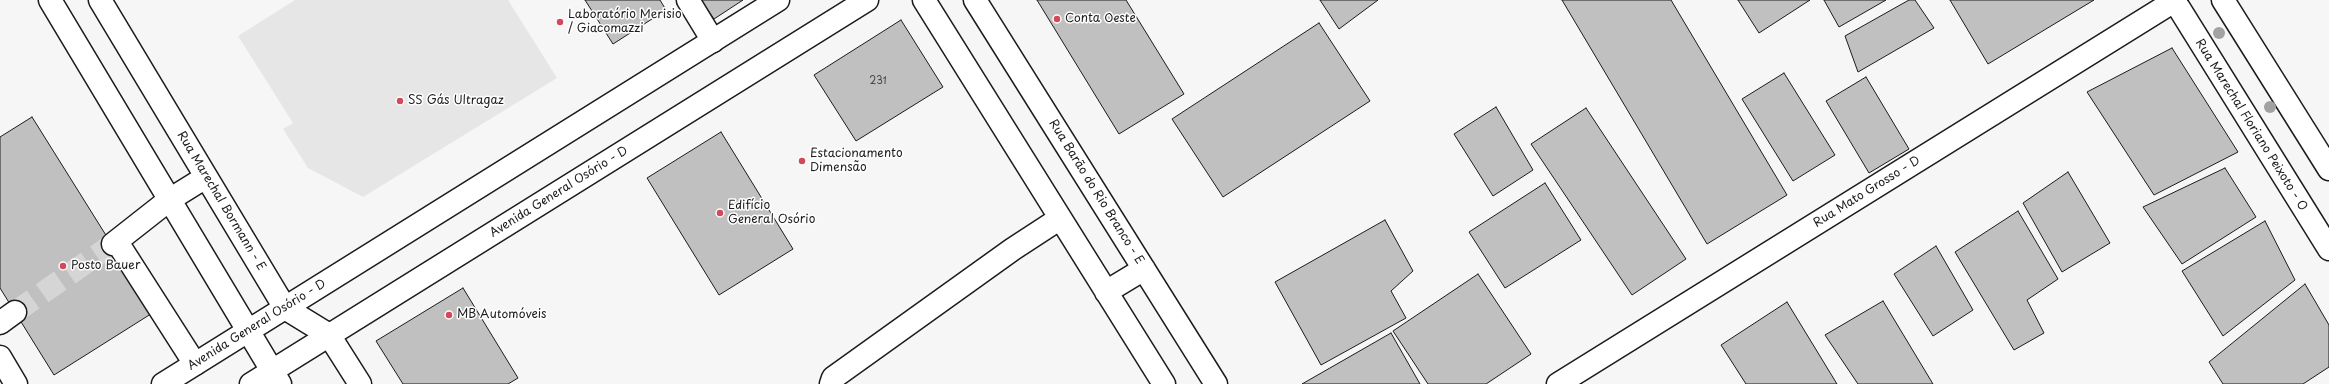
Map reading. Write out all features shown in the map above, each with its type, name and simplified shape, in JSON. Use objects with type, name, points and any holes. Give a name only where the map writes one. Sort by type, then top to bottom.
[{"type":"street","points":[[50,0],[276,377]]},
{"type":"street","name":"Rua Marechal Bormann - E","points":[[100,0],[285,308],[329,335],[360,384]]},
{"type":"street","points":[[688,0],[713,41]]},
{"type":"street","name":"Avenida General Osório - D","points":[[163,384],[778,0]]},
{"type":"street","name":"Avenida General Osório - D","points":[[252,384],[276,377],[329,335],[867,0]]},
{"type":"street","points":[[924,0],[1059,219],[1164,384]]},
{"type":"street","name":"Rua Barão do Rio Branco - E","points":[[975,0],[1216,384]]},
{"type":"street","name":"Rua Marechal Floriano Peixoto - O","points":[[2175,0],[2329,249]]},
{"type":"street","name":"Rua Mato Grosso - D","points":[[1558,384],[2175,0]]},
{"type":"street","points":[[2223,0],[2329,169]]},
{"type":"street","points":[[195,364],[115,243],[169,200],[206,177]]},
{"type":"street","points":[[832,384],[833,378],[1013,249],[1059,219]]},
{"type":"street","points":[[1106,292],[1144,269]]},
{"type":"street","points":[[0,357],[16,384]]},
{"type":"shaded area","name":"SS Gás Ultragaz","points":[[295,0],[508,0],[557,78],[363,197],[308,168],[283,129],[293,123],[238,36]]},
{"type":"building","points":[[585,0],[660,0],[666,10],[613,44]]},
{"type":"building","points":[[701,0],[743,0],[714,19]]},
{"type":"building","points":[[1037,0],[1126,0],[1184,94],[1119,134]]},
{"type":"building","points":[[1320,0],[1378,0],[1339,29]]},
{"type":"building","points":[[1562,0],[1671,0],[1787,195],[1707,244]]},
{"type":"building","points":[[1738,0],[1810,0],[1759,33]]},
{"type":"building","points":[[1824,0],[1886,0],[1839,27]]},
{"type":"building","points":[[1909,0],[1915,0],[1934,28],[1858,72],[1845,36]]},
{"type":"building","points":[[1950,0],[2094,0],[1988,64]]},
{"type":"building","points":[[901,20],[943,87],[856,141],[814,75]]},
{"type":"building","points":[[1319,23],[1370,101],[1223,197],[1172,119]]},
{"type":"building","points":[[2172,48],[2238,152],[2154,195],[2087,92]]},
{"type":"building","points":[[1784,73],[1835,155],[1793,181],[1742,99]]},
{"type":"building","points":[[1866,77],[1909,149],[1869,173],[1826,101]]},
{"type":"building","points":[[1496,107],[1533,170],[1493,196],[1454,134]]},
{"type":"building","points":[[1586,108],[1686,259],[1632,295],[1531,144]]},
{"type":"building","name":"Posto Bauer","points":[[32,117],[154,312],[54,375],[0,288],[0,137]]},
{"type":"building","name":"Edifício General Osório","points":[[721,132],[793,249],[719,295],[647,178]]},
{"type":"building","points":[[2225,168],[2256,217],[2182,264],[2143,207]]},
{"type":"building","points":[[2068,172],[2110,243],[2062,272],[2023,203]]},
{"type":"building","points":[[1545,183],[1581,240],[1505,288],[1469,232]]},
{"type":"building","points":[[2018,211],[2058,279],[2027,300],[2044,333],[2014,350],[1955,252]]},
{"type":"building","points":[[1385,220],[1413,271],[1391,291],[1406,318],[1321,365],[1275,282]]},
{"type":"building","points":[[2265,221],[2295,280],[2223,336],[2182,271]]},
{"type":"building","points":[[1936,246],[1973,310],[1933,336],[1894,274]]},
{"type":"building","points":[[1478,274],[1531,354],[1486,384],[1428,384],[1393,331]]},
{"type":"building","points":[[2305,284],[2329,325],[2329,367],[2303,384],[2223,384],[2209,362]]},
{"type":"building","name":"MB Automóveis","points":[[463,288],[518,378],[508,384],[403,384],[376,341]]},
{"type":"building","points":[[1883,301],[1933,384],[1858,384],[1825,335]]},
{"type":"building","points":[[1787,302],[1837,384],[1746,384],[1721,345]]},
{"type":"building","points":[[1391,333],[1420,384],[1302,384]]},
{"type":"tunnel","points":[[15,312],[113,244]]},
{"type":"place","name":"Conta Oeste","points":[[1057,19]]},
{"type":"place","name":"Laboratório Merisio / Giacomazzi","points":[[560,22]]},
{"type":"place","name":"SS Gás Ultragaz","points":[[400,101]]},
{"type":"place","name":"Estacionamento Dimensão","points":[[802,161]]},
{"type":"place","name":"Edifício General Osório","points":[[720,213]]},
{"type":"place","name":"Posto Bauer","points":[[63,266]]},
{"type":"place","name":"MB Automóveis","points":[[449,315]]}]
